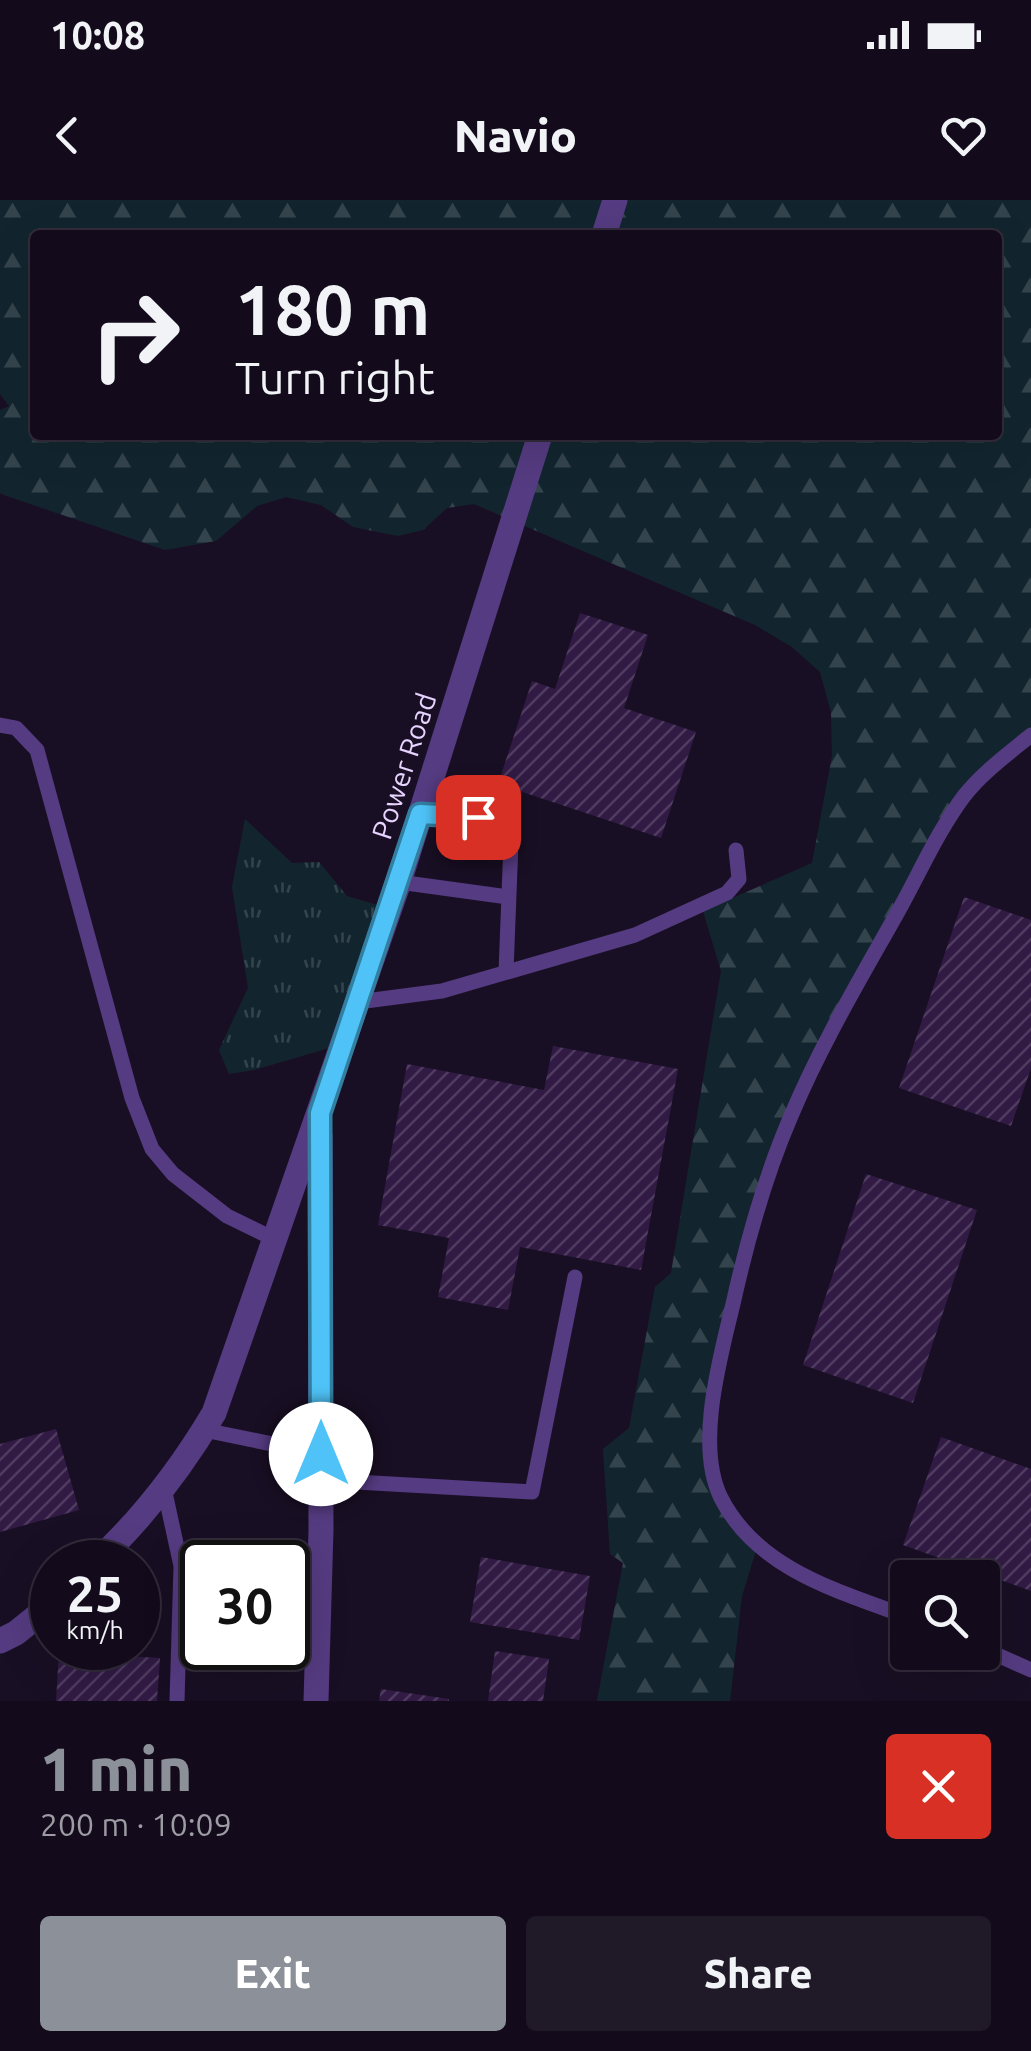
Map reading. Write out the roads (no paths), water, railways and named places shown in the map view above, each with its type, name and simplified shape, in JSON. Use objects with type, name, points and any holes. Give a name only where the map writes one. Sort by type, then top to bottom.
[{"type":"street","points":[[606,230],[615,200]]},
{"type":"street","name":"Power Road","points":[[116,1540],[164,1488],[214,1414],[399,882],[538,440]]},
{"type":"street","name":"Power Road","points":[[316,1701],[321,1467],[320,1113]]},
{"type":"street","points":[[0,1641],[30,1622]]},
{"type":"lane","points":[[0,725],[16,728],[37,750],[132,1098],[152,1149],[173,1174],[227,1216],[276,1240]]},
{"type":"lane","points":[[890,1611],[812,1581],[757,1546],[736,1522],[720,1496],[712,1468],[715,1378],[750,1233],[790,1117],[827,1040],[947,820],[983,775],[1031,734]]},
{"type":"lane","points":[[420,814],[478,817],[502,826],[511,842],[506,972]]},
{"type":"lane","points":[[358,1002],[442,991],[635,935],[728,894],[739,880],[736,850]]},
{"type":"lane","points":[[399,882],[508,897]]},
{"type":"lane","points":[[204,1430],[321,1467],[532,1492],[575,1277]]},
{"type":"lane","points":[[164,1488],[180,1566],[177,1701]]},
{"type":"lane","points":[[1000,1656],[1031,1670]]}]
